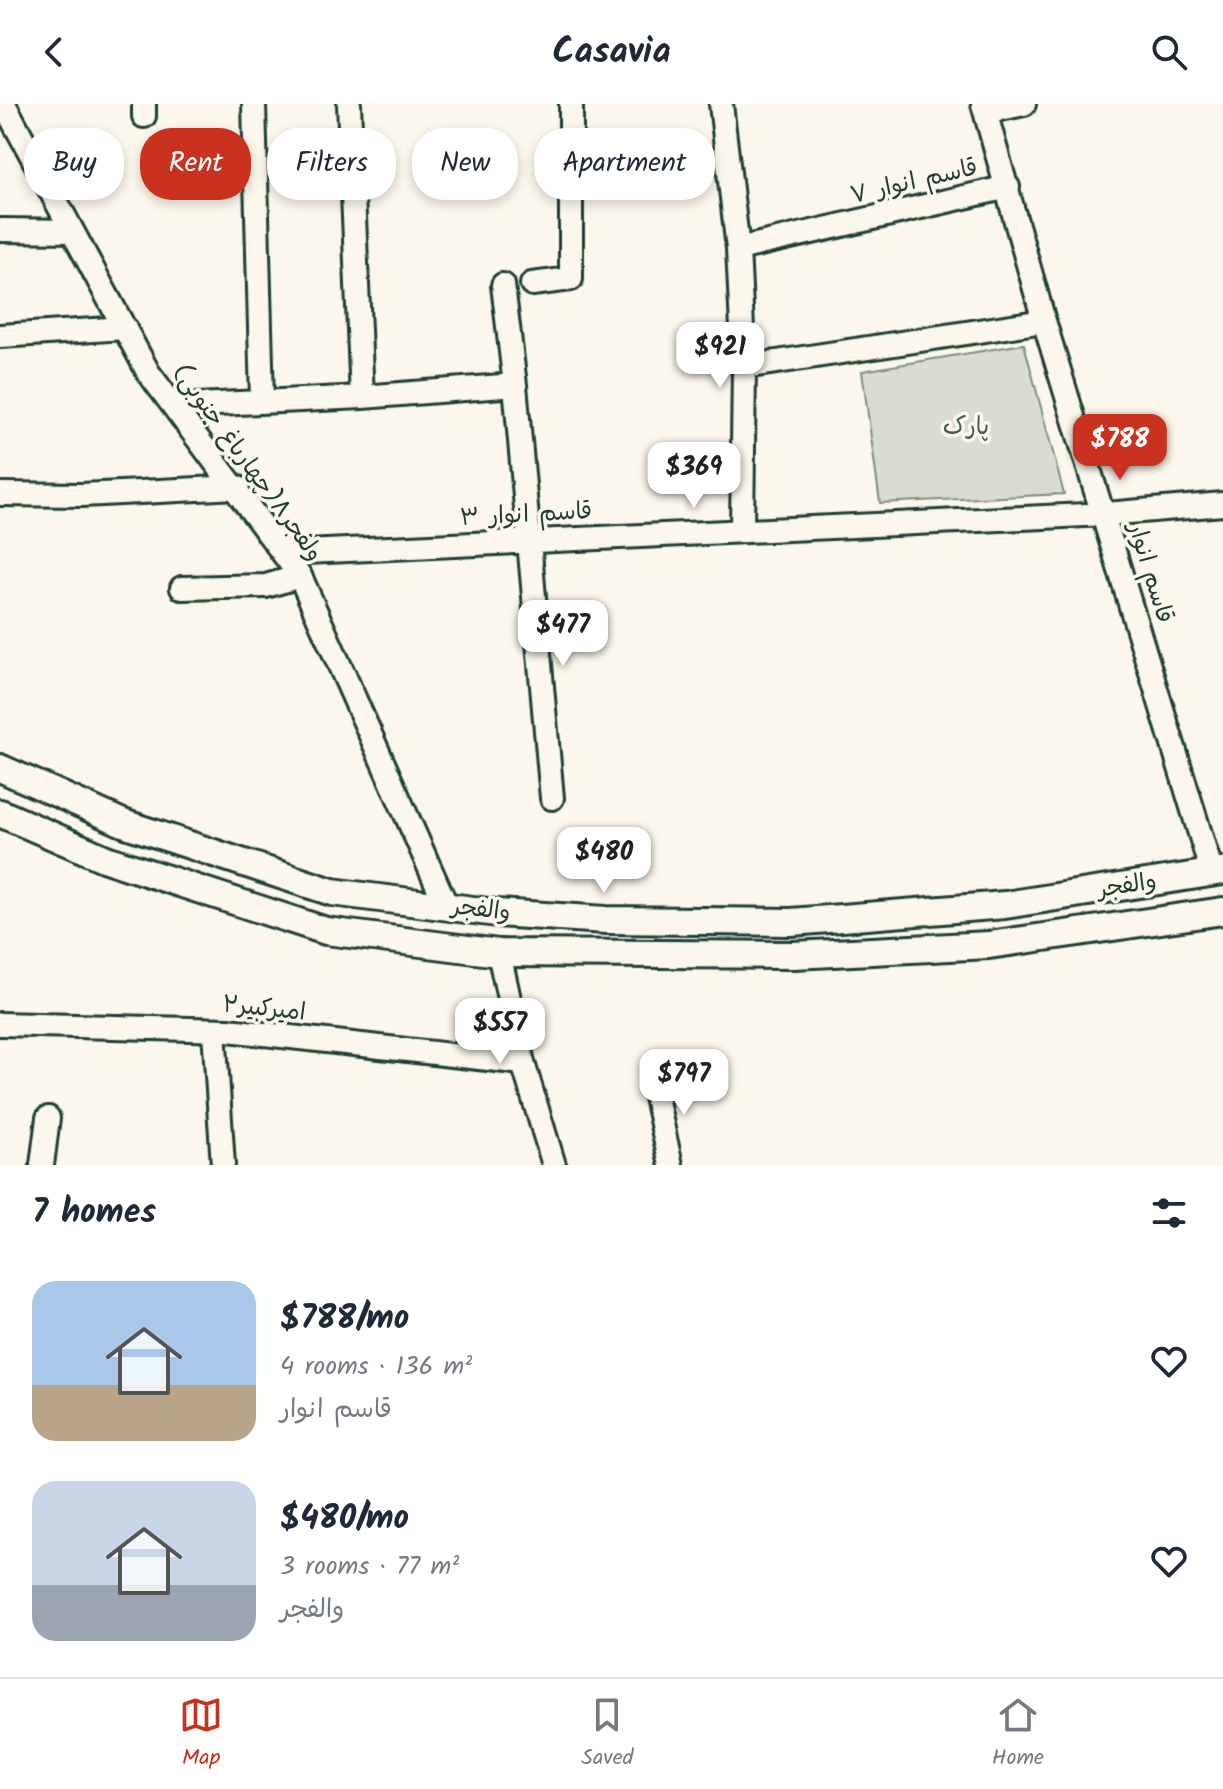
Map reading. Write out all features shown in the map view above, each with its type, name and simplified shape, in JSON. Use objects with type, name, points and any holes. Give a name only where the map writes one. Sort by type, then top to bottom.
[{"type":"main road","name":"والفجر","points":[[0,768],[123,823],[332,892],[447,907],[606,920],[791,922],[1005,905],[1218,872]]},
{"type":"main road","points":[[10,818],[34,804],[32,782]]},
{"type":"main road","name":"والفجر","points":[[10,818],[106,859],[326,931],[499,953],[794,955],[989,945],[1223,911]]},
{"type":"main road","points":[[106,859],[102,847],[105,836],[112,827],[123,823]]},
{"type":"street","name":"ولفجر۸(چهارباغ جنوبی)","points":[[4,104],[148,372],[237,487],[300,576],[447,907]]},
{"type":"street","points":[[254,104],[262,401]]},
{"type":"street","points":[[349,104],[362,397]]},
{"type":"street","points":[[532,284],[571,279],[571,104]]},
{"type":"street","points":[[722,104],[738,249],[744,367],[742,530]]},
{"type":"street","points":[[984,108],[1024,104]]},
{"type":"street","name":"قاسم انوار","points":[[984,108],[1044,321],[1218,872]]},
{"type":"street","name":"قاسم انوار ۷","points":[[738,249],[1008,187]]},
{"type":"street","points":[[0,230],[72,231]]},
{"type":"street","points":[[503,285],[515,385],[552,798]]},
{"type":"street","points":[[744,367],[1044,321]]},
{"type":"street","points":[[0,336],[125,328]]},
{"type":"street","points":[[176,406],[362,397],[515,385]]},
{"type":"street","points":[[0,494],[82,495],[237,487]]},
{"type":"street","name":"قاسم انوار ۳","points":[[285,553],[1106,514],[1223,504]]},
{"type":"street","points":[[182,588],[266,586],[300,576]]},
{"type":"street","points":[[499,953],[523,1063],[554,1165]]},
{"type":"street","name":"امیرکبیر۲","points":[[0,1024],[214,1030],[523,1063]]},
{"type":"street","points":[[214,1030],[223,1165]]},
{"type":"street","points":[[652,1079],[671,1165]]},
{"type":"street","points":[[42,1165],[48,1118]]},
{"type":"green space","name":"پارک","points":[[1024,344],[1064,494],[880,503],[862,371]]}]
